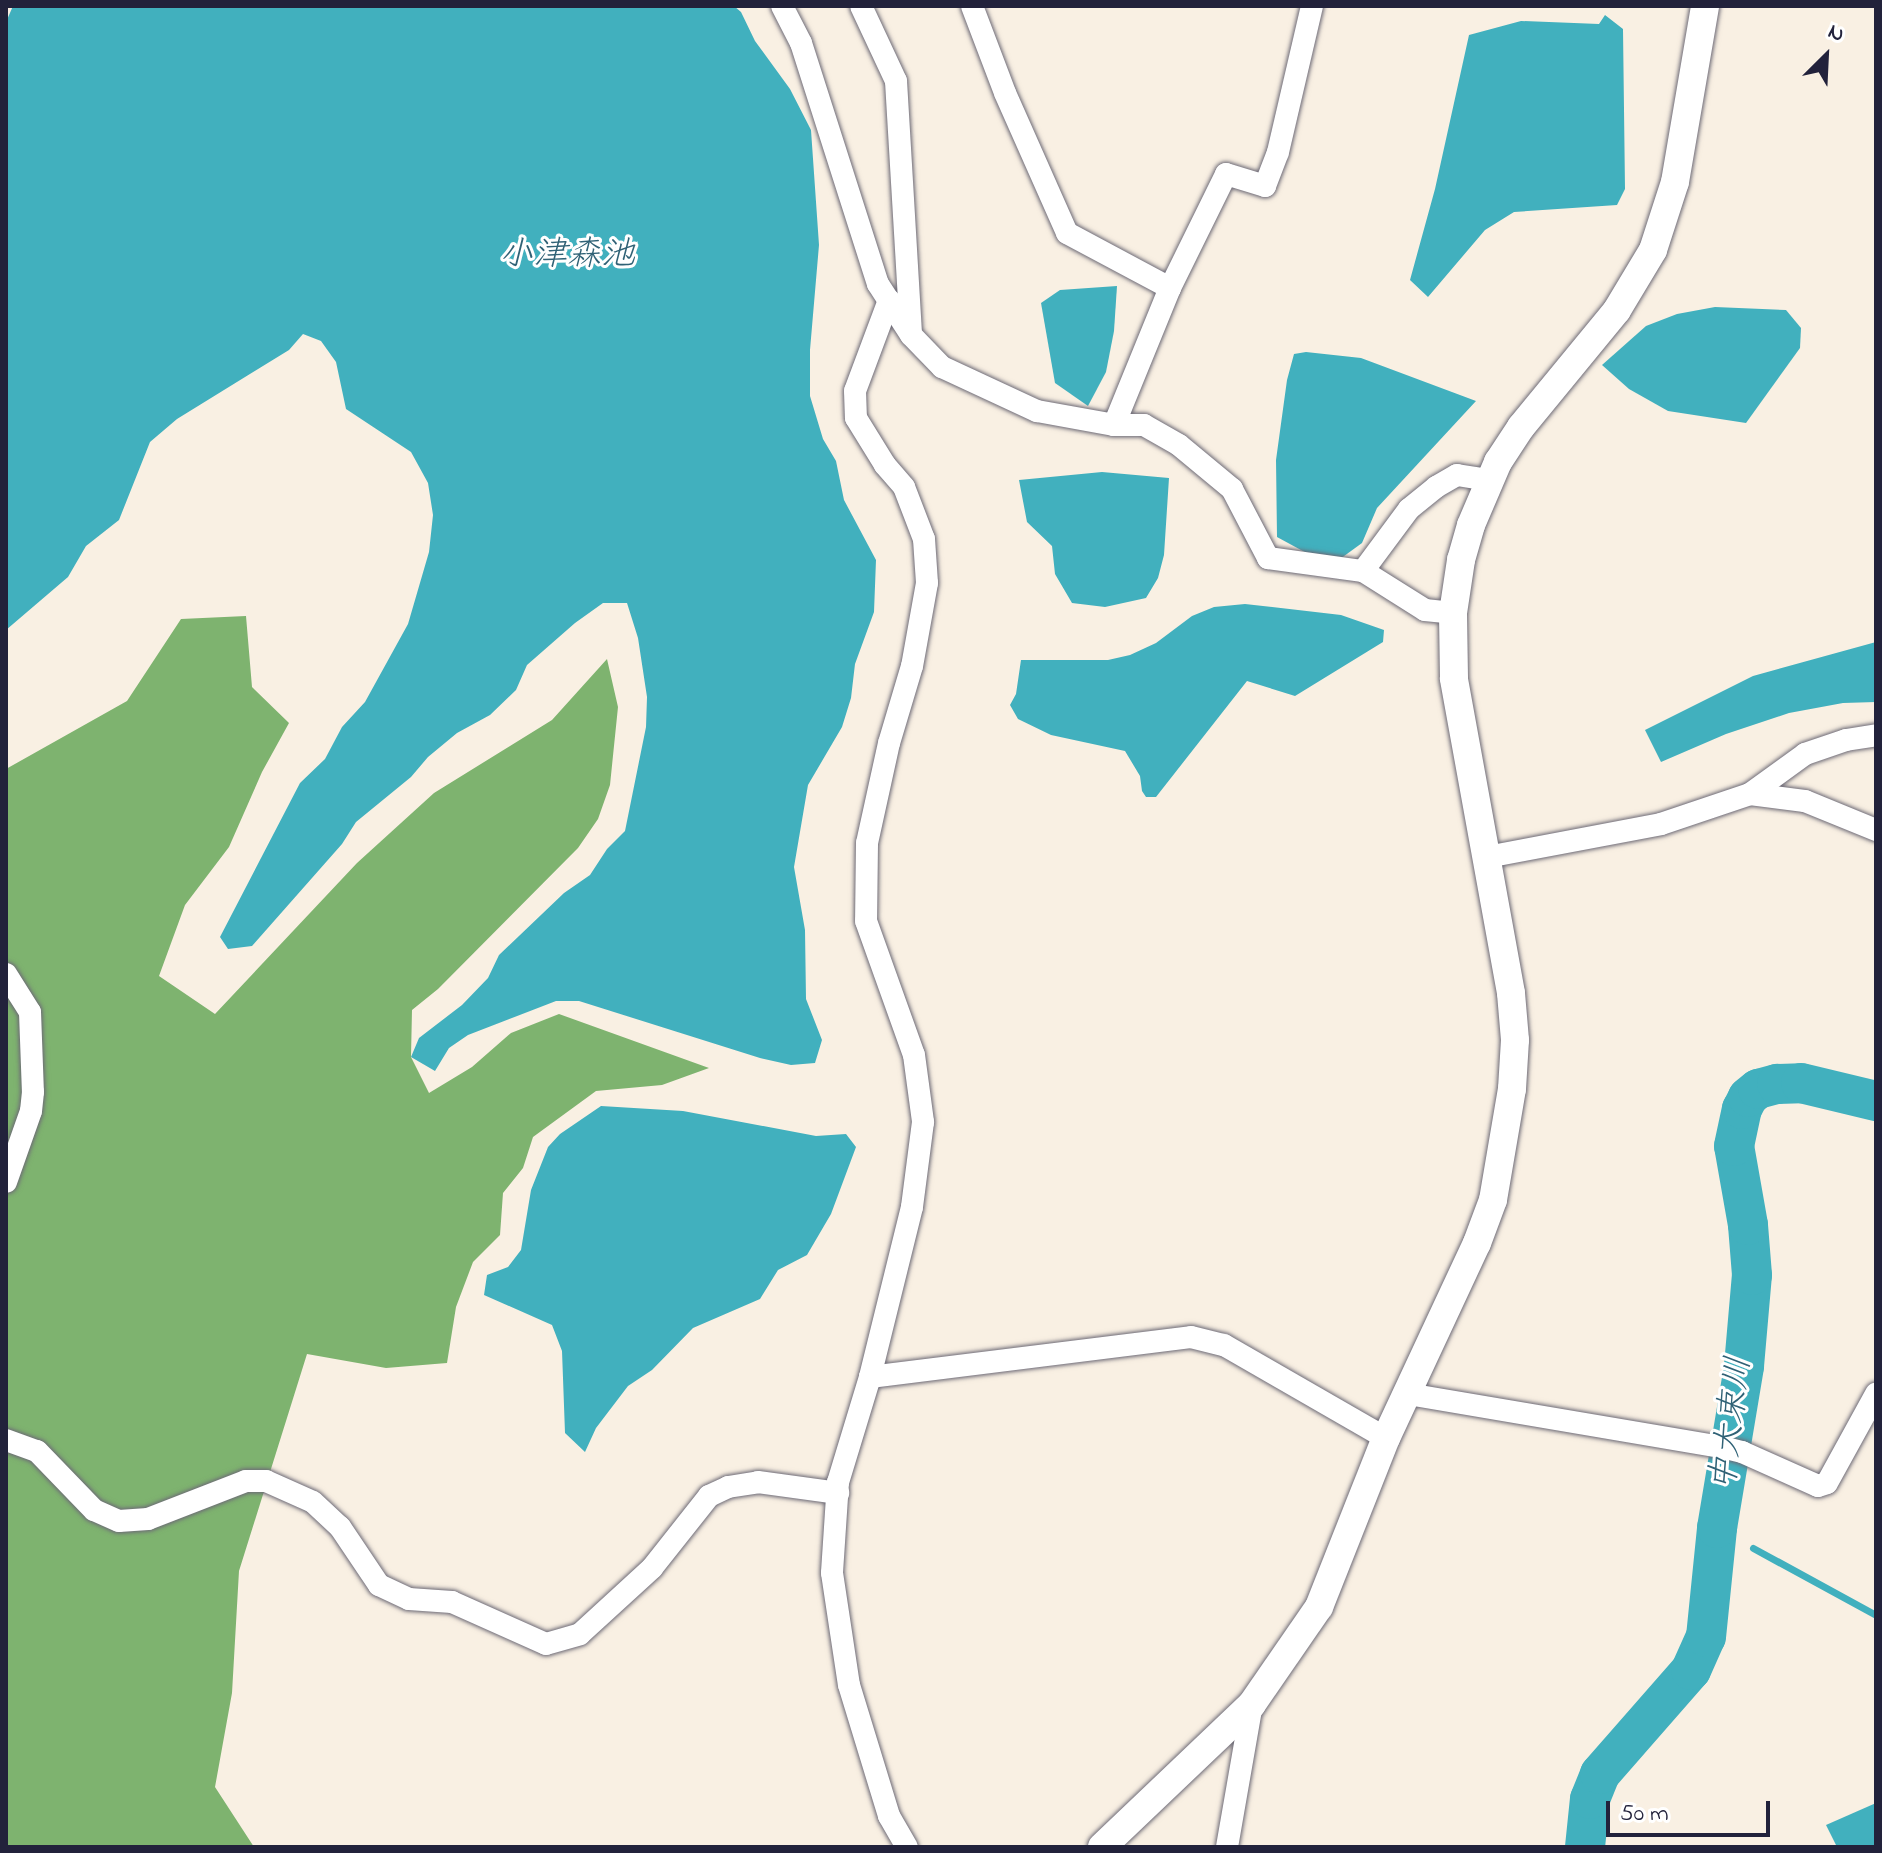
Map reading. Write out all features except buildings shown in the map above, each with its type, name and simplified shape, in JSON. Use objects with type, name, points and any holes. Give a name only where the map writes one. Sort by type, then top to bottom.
[{"type":"street","points":[[782,6],[801,43],[878,284],[911,335],[942,367],[1037,411],[1114,425],[1144,425],[1179,445],[1232,489],[1268,558],[1363,571],[1425,610],[1453,613]]},
{"type":"street","points":[[861,6],[896,81],[911,335]]},
{"type":"street","points":[[972,6],[1067,233],[1170,288]]},
{"type":"street","points":[[1114,425],[1170,288],[1226,174],[1265,186],[1278,152],[1312,6]]},
{"type":"street","points":[[1102,1847],[1252,1704],[1319,1607],[1386,1438],[1477,1243],[1493,1200],[1503,1152],[1515,1040],[1511,993],[1454,678],[1453,613],[1461,560],[1488,480],[1521,427],[1636,284],[1653,250],[1675,182],[1705,6]]},
{"type":"street","points":[[889,300],[855,391],[856,418],[885,465],[904,487],[924,539],[927,583],[912,666],[889,743],[867,843],[866,921],[914,1055],[923,1122],[912,1207],[838,1493],[832,1573],[849,1685],[889,1816],[907,1847]]},
{"type":"street","points":[[1363,571],[1409,509],[1436,487],[1457,475],[1488,480]]},
{"type":"street","points":[[1487,857],[1661,824],[1750,794],[1805,754],[1846,740],[1876,735]]},
{"type":"street","points":[[1750,794],[1805,801],[1876,830]]},
{"type":"street","points":[[6,974],[30,1012],[33,1092],[31,1111],[6,1182]]},
{"type":"street","points":[[870,1377],[1191,1337],[1224,1345],[1386,1438]]},
{"type":"street","points":[[1408,1394],[1732,1449],[1811,1485],[1827,1483],[1876,1394]]},
{"type":"street","points":[[6,1440],[37,1451],[94,1510],[119,1521],[148,1519],[246,1481],[266,1481],[313,1502],[340,1527],[379,1585],[409,1599],[452,1602],[546,1644],[580,1634],[652,1568],[709,1496],[728,1487],[758,1482],[838,1493]]},
{"type":"street","points":[[1227,1847],[1252,1704]]},
{"type":"green space","points":[[246,616],[252,687],[289,723],[262,772],[229,847],[185,905],[159,976],[215,1014],[357,863],[434,793],[552,720],[607,659],[618,707],[610,785],[598,819],[578,848],[438,989],[412,1010],[411,1057],[429,1093],[472,1067],[511,1033],[559,1014],[709,1068],[662,1085],[596,1091],[533,1137],[523,1168],[503,1193],[500,1235],[473,1262],[456,1307],[447,1363],[386,1368],[307,1354],[239,1571],[232,1693],[215,1787],[254,1847],[6,1847],[6,769],[127,701],[181,619]]},
{"type":"water","name":"小津森池","points":[[13,6],[734,6],[741,12],[755,41],[790,89],[811,130],[819,245],[810,350],[810,396],[823,439],[836,461],[844,500],[876,560],[874,612],[855,664],[851,698],[842,727],[808,785],[794,867],[805,930],[806,999],[822,1040],[815,1063],[791,1065],[760,1058],[579,1001],[556,1001],[468,1035],[449,1048],[435,1071],[411,1057],[419,1038],[462,1005],[488,978],[499,955],[564,893],[590,875],[607,849],[625,831],[646,727],[647,697],[638,638],[627,603],[603,603],[575,623],[527,665],[516,690],[490,715],[457,733],[428,757],[411,777],[356,822],[342,844],[252,946],[228,949],[220,937],[300,783],[325,759],[342,727],[365,702],[408,624],[429,552],[433,515],[428,483],[411,452],[346,409],[336,362],[321,341],[303,334],[289,350],[177,419],[150,442],[119,520],[86,546],[68,577],[6,630],[6,22]]},
{"type":"water","points":[[1605,15],[1623,29],[1625,189],[1617,205],[1514,212],[1485,230],[1428,297],[1410,280],[1435,189],[1469,35],[1521,21],[1599,24]]},
{"type":"water","points":[[1117,286],[1114,331],[1106,372],[1088,406],[1055,383],[1041,303],[1060,290]]},
{"type":"water","points":[[1715,307],[1786,310],[1801,328],[1800,348],[1746,423],[1668,411],[1629,389],[1602,365],[1646,326],[1677,314]]},
{"type":"water","points":[[1306,352],[1361,358],[1476,401],[1377,508],[1362,543],[1340,559],[1312,556],[1277,537],[1276,460],[1287,380],[1294,354]]},
{"type":"water","points":[[1102,472],[1169,478],[1164,555],[1158,578],[1146,598],[1105,607],[1072,603],[1055,574],[1052,546],[1027,522],[1019,480]]},
{"type":"water","points":[[1245,604],[1341,615],[1384,630],[1383,642],[1295,696],[1247,681],[1156,797],[1146,797],[1140,776],[1125,751],[1051,735],[1018,719],[1010,705],[1016,694],[1021,660],[1108,660],[1130,655],[1156,643],[1192,616],[1214,607]]},
{"type":"water","points":[[1876,642],[1876,702],[1843,703],[1789,713],[1726,734],[1661,762],[1645,730],[1753,676]]},
{"type":"water","points":[[601,1106],[683,1111],[816,1136],[846,1134],[856,1147],[831,1214],[807,1255],[778,1270],[760,1299],[693,1328],[652,1370],[628,1386],[596,1428],[585,1452],[565,1433],[562,1351],[552,1325],[484,1295],[487,1275],[508,1267],[521,1250],[531,1190],[548,1147],[560,1134]]},
{"type":"water","points":[[1876,1803],[1876,1847],[1837,1847],[1826,1825]]},
{"type":"waterway","name":"中大束川","points":[[1585,1847],[1590,1799],[1600,1774],[1691,1670],[1706,1637],[1717,1528],[1744,1366],[1752,1275],[1748,1225],[1734,1146],[1742,1109],[1748,1097],[1758,1089],[1777,1084],[1801,1083],[1876,1101]]},
{"type":"waterway","points":[[1717,1528],[1726,1533]]},
{"type":"waterway","points":[[1753,1548],[1876,1615]]}]
